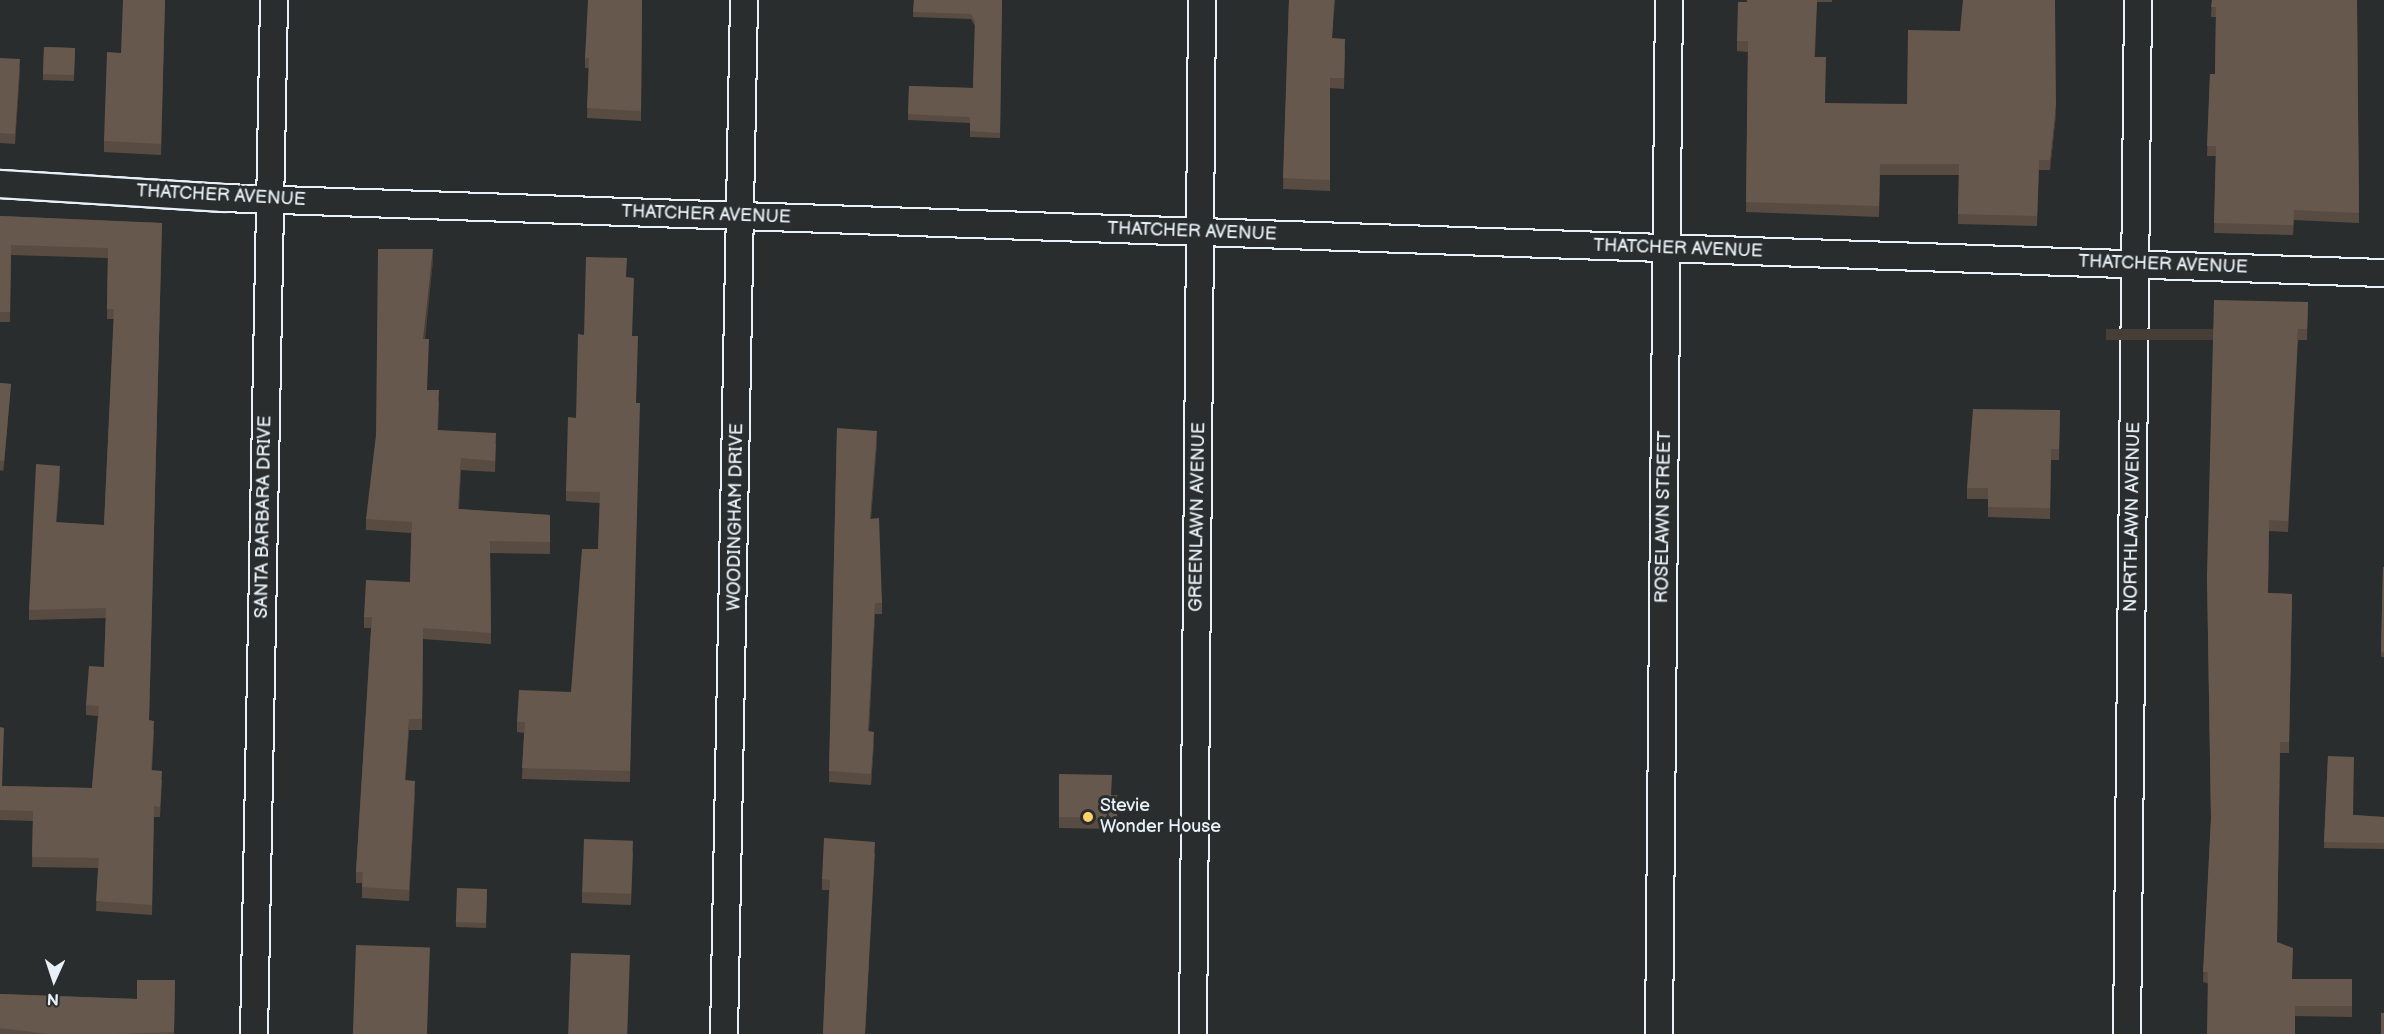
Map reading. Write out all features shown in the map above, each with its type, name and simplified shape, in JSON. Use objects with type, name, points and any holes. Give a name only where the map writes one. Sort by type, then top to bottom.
[{"type":"street","name":"SANTA BARBARA DRIVE","points":[[254,1034],[274,0]]},
{"type":"street","name":"WOODINGHAM DRIVE","points":[[724,1034],[744,0]]},
{"type":"street","name":"GREENLAWN AVENUE","points":[[1193,1034],[1202,0]]},
{"type":"street","name":"ROSELAWN STREET","points":[[1659,1034],[1669,0]]},
{"type":"street","name":"NORTHLAWN AVENUE","points":[[2127,1034],[2138,0]]},
{"type":"street","name":"THATCHER AVENUE","points":[[0,184],[271,199],[741,217],[2384,273]]},
{"type":"building","points":[[123,0],[165,0],[161,144],[104,141],[107,52],[121,53]]},
{"type":"building","points":[[588,0],[642,0],[641,111],[587,108],[589,58],[585,58]]},
{"type":"building","points":[[914,0],[1002,0],[1000,133],[970,131],[970,117],[908,114],[909,86],[973,88],[975,21],[971,14],[913,12]]},
{"type":"building","points":[[1289,0],[1334,0],[1332,38],[1345,39],[1344,78],[1330,78],[1330,180],[1283,178]]},
{"type":"building","points":[[1747,0],[1817,0],[1814,57],[1826,57],[1825,103],[1907,104],[1908,30],[1960,31],[1963,0],[2055,0],[2056,105],[2050,160],[2039,160],[2037,216],[1958,214],[1959,164],[1880,164],[1879,206],[1746,202],[1748,41],[1737,41],[1738,2],[1747,2]]},
{"type":"building","points":[[2212,0],[2357,0],[2359,213],[2294,210],[2293,225],[2214,223],[2216,146],[2207,146],[2210,74],[2215,74],[2216,7],[2211,7]]},
{"type":"building","points":[[44,47],[75,48],[74,75],[43,74]]},
{"type":"building","points":[[0,58],[20,59],[15,134],[0,133]]},
{"type":"building","points":[[0,216],[162,223],[149,720],[154,721],[151,770],[162,771],[160,807],[154,806],[152,905],[96,901],[99,858],[32,857],[33,811],[0,810],[0,727],[4,728],[2,786],[92,788],[99,706],[86,705],[89,666],[104,667],[106,608],[29,610],[36,464],[60,466],[56,522],[104,525],[114,309],[107,309],[108,248],[11,245],[10,312],[0,312]]},
{"type":"building","points":[[378,249],[433,249],[423,339],[429,339],[427,390],[439,390],[437,430],[496,433],[495,461],[461,458],[458,509],[550,515],[550,542],[490,541],[491,633],[423,628],[422,719],[409,719],[405,780],[415,781],[409,890],[362,887],[363,872],[356,872],[372,617],[364,617],[366,580],[410,582],[412,522],[366,519],[376,435]]},
{"type":"building","points":[[586,257],[627,258],[626,277],[634,278],[632,336],[638,336],[636,403],[640,403],[630,771],[522,768],[525,722],[517,722],[519,690],[571,692],[582,549],[598,549],[600,492],[566,491],[568,417],[576,418],[578,334],[584,335]]},
{"type":"building","points":[[2214,300],[2308,302],[2307,329],[2298,329],[2288,521],[2269,520],[2268,593],[2292,594],[2289,742],[2280,742],[2277,942],[2293,948],[2292,979],[2352,979],[2352,1006],[2295,1006],[2295,1034],[2207,1034],[2208,972],[2203,972],[2211,818],[2207,575]]},
{"type":"building","points":[[0,383],[11,384],[4,461],[0,460]]},
{"type":"building","points":[[1973,409],[2060,410],[2059,449],[2051,449],[2050,508],[1988,507],[1988,488],[1967,488]]},
{"type":"building","points":[[837,428],[877,431],[870,519],[879,518],[882,603],[875,603],[868,731],[874,732],[871,774],[829,771]]},
{"type":"building","points":[[2383,567],[2384,652],[2381,652]]},
{"type":"building","points":[[2328,756],[2354,757],[2353,815],[2384,817],[2384,843],[2324,842]]},
{"type":"building","name":"Stevie Wonder House","points":[[1059,774],[1112,775],[1111,795],[1117,795],[1117,818],[1059,817]]},
{"type":"building","points":[[824,838],[875,842],[865,1034],[823,1034],[830,880],[822,879]]},
{"type":"building","points":[[584,839],[633,841],[631,894],[582,892]]},
{"type":"building","points":[[457,888],[487,889],[486,923],[456,922]]},
{"type":"building","points":[[356,945],[430,948],[427,1034],[353,1034]]},
{"type":"building","points":[[571,953],[630,955],[627,1034],[568,1034]]},
{"type":"building","points":[[137,980],[175,980],[174,1032],[48,1034],[0,1028],[0,994],[137,999]]},
{"type":"building","points":[[2381,1013],[2384,1013],[2384,1034],[2381,1034]]},
{"type":"place","name":"Stevie Wonder House","points":[[1088,817]]}]
